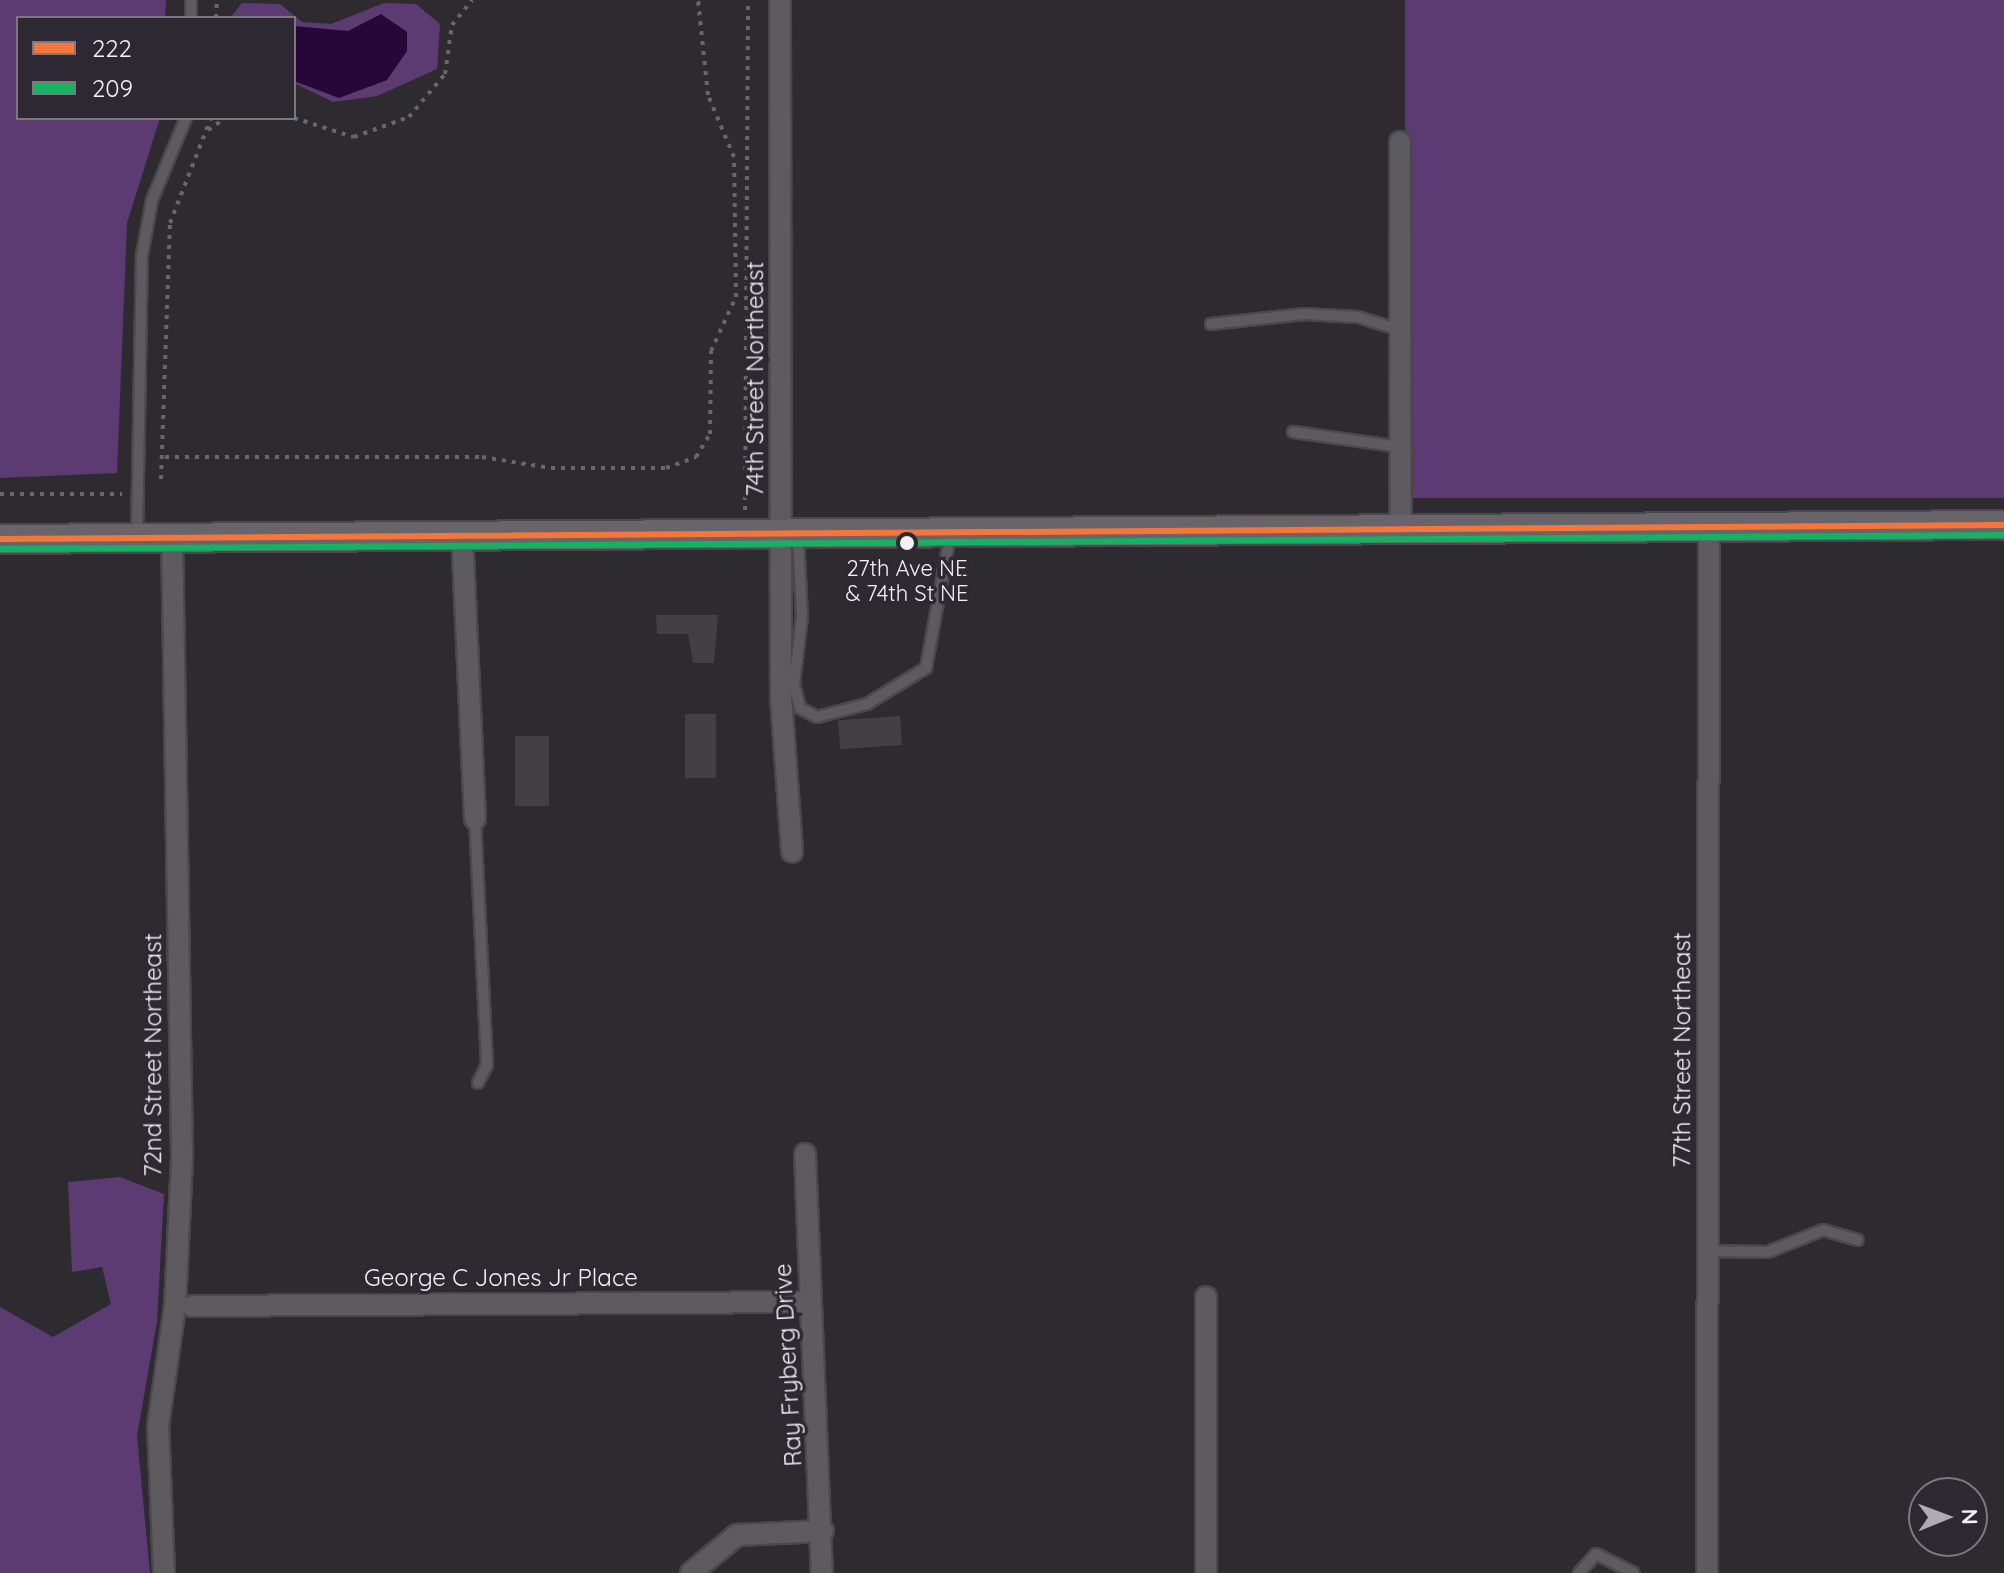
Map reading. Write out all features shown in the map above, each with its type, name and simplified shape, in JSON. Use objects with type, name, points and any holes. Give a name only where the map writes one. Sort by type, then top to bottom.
[{"type":"street","name":"74th Street Northeast","points":[[780,0],[791,530],[781,697],[792,852]]},
{"type":"street","points":[[1400,142],[1401,527]]},
{"type":"street","points":[[0,539],[462,532],[2004,525]]},
{"type":"street","name":"77th Street Northeast","points":[[1707,1573],[1709,526]]},
{"type":"street","points":[[462,532],[475,819]]},
{"type":"street","name":"72nd Street Northeast","points":[[164,1573],[158,1426],[175,1307],[182,1156],[172,536]]},
{"type":"street","name":"Ray Fryberg Drive","points":[[805,1154],[823,1531],[822,1573]]},
{"type":"street","points":[[1206,1297],[1206,1573]]},
{"type":"street","name":"George C Jones Jr Place","points":[[192,1306],[810,1302]]},
{"type":"street","points":[[691,1573],[737,1535],[823,1531]]},
{"type":"lane","points":[[137,536],[142,255],[152,200],[185,120]]},
{"type":"lane","points":[[1211,324],[1304,314],[1358,317],[1400,330]]},
{"type":"lane","points":[[1293,432],[1401,447]]},
{"type":"lane","points":[[791,530],[802,616],[794,684],[800,708],[817,717],[867,704],[926,668],[951,530]]},
{"type":"lane","points":[[475,819],[487,1065],[478,1083]]},
{"type":"lane","points":[[1707,1251],[1768,1252],[1823,1230],[1858,1240]]},
{"type":"lane","points":[[1579,1573],[1596,1554],[1634,1573]]},
{"type":"path","points":[[296,119],[354,137],[409,117],[445,74],[452,25],[472,0]]},
{"type":"path","points":[[165,457],[482,457],[551,468],[666,468],[696,457],[710,434],[711,351],[736,297],[734,157],[708,95],[698,0]]},
{"type":"path","points":[[746,531],[748,0]]},
{"type":"path","points":[[161,479],[165,457],[167,246],[173,207],[210,120]]},
{"type":"path","points":[[207,131],[223,120]]},
{"type":"path","points":[[0,494],[122,494]]},
{"type":"shaded area","points":[[0,0],[166,0],[165,16],[16,16],[16,120],[159,120],[127,223],[117,473],[0,478]]},
{"type":"shaded area","points":[[1405,0],[2004,0],[2004,498],[1405,498]]},
{"type":"shaded area","points":[[242,3],[280,4],[295,16],[232,16]]},
{"type":"shaded area","points":[[384,3],[416,4],[440,24],[437,69],[377,96],[333,102],[296,84],[296,17],[302,22],[331,24]]},
{"type":"shaded area","points":[[381,14],[407,32],[407,51],[387,80],[339,98],[296,82],[296,26],[348,31]]},
{"type":"shaded area","points":[[120,1177],[164,1194],[157,1321],[137,1436],[150,1573],[0,1573],[0,1307],[53,1337],[111,1304],[102,1267],[72,1272],[68,1182]]},
{"type":"building","points":[[656,615],[718,615],[714,663],[693,663],[688,634],[657,634]]},
{"type":"building","points":[[685,714],[716,714],[716,778],[685,778]]},
{"type":"building","points":[[900,716],[902,745],[840,749],[838,720]]},
{"type":"building","points":[[515,736],[549,736],[549,806],[515,806]]},
{"type":"transit line","name":"222","points":[[0,539],[2004,525]]},
{"type":"transit line","name":"209","points":[[0,549],[2004,535]]},
{"type":"place","name":"27th Ave NE & 74th St NE","points":[[907,543]]}]
